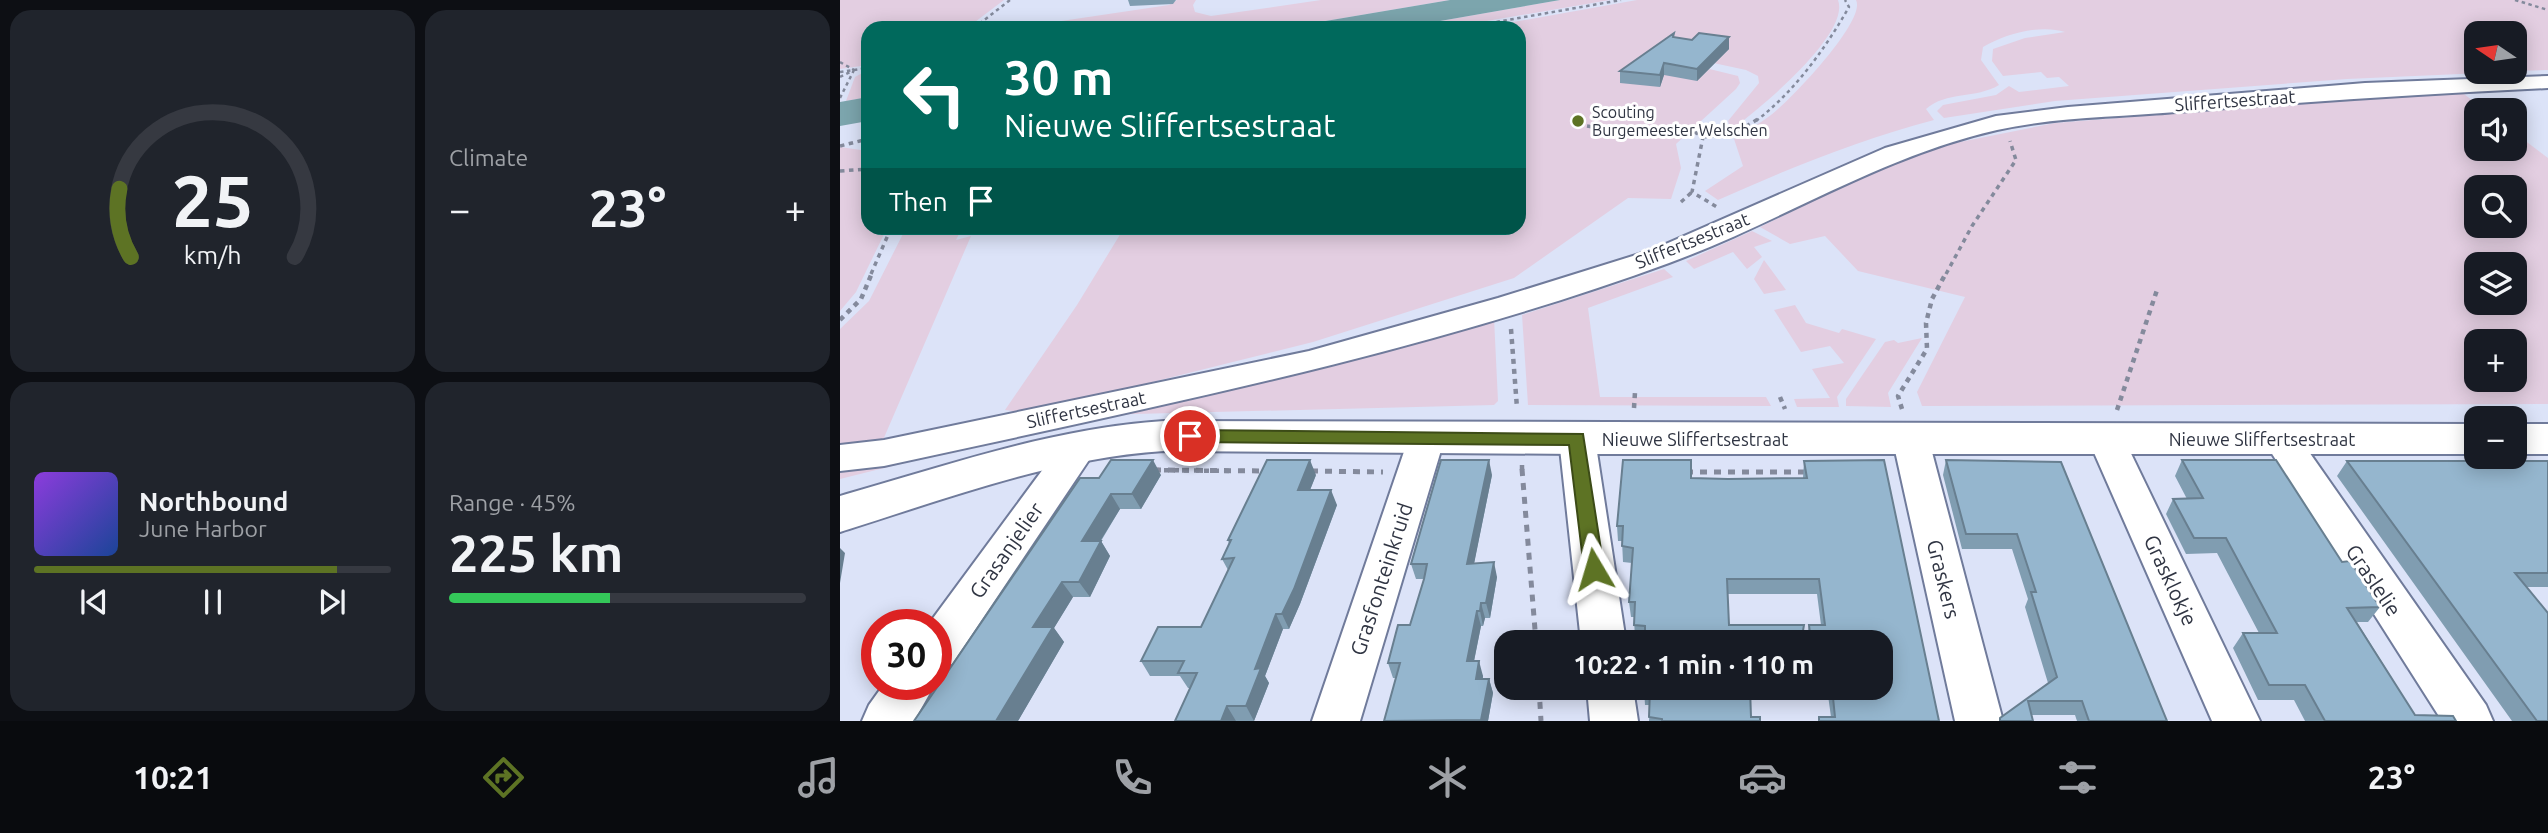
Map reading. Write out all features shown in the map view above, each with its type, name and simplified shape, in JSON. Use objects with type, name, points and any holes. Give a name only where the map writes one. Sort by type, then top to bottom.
[{"type":"street","name":"Sliffertsestraat","points":[[840,458],[884,453],[1311,361],[1508,305],[1662,256],[1732,212],[1894,153],[1996,123],[2068,114],[2365,90],[2548,82]]},
{"type":"street","name":"Nieuwe Sliffertsestraat","points":[[840,514],[1018,461],[1133,438],[1164,436],[1517,460],[2110,428],[2280,438],[2464,439]]},
{"type":"street","name":"Grasklokje","points":[[2110,428],[2236,721]]},
{"type":"street","name":"Graskers","points":[[1910,437],[1979,721]]},
{"type":"street","name":"Graslelie","points":[[2280,438],[2469,721]]},
{"type":"street","points":[[2527,439],[2548,439]]},
{"type":"street","name":"Grasanjelier","points":[[952,627],[1076,451]]},
{"type":"street","name":"Grasfonteinkruid","points":[[1336,721],[1421,455]]},
{"type":"street","points":[[1579,455],[1602,630]]},
{"type":"street","points":[[886,721],[901,700]]},
{"type":"street","points":[[1611,700],[1614,721]]},
{"type":"path","points":[[983,21],[1010,0]]},
{"type":"path","points":[[1502,21],[1621,0]]},
{"type":"path","points":[[1587,126],[1626,133],[1693,131],[1703,136],[1735,133],[1762,116],[1797,81],[1838,29],[1849,7],[1846,0]]},
{"type":"path","points":[[2515,0],[2548,10]]},
{"type":"path","points":[[840,62],[854,70]]},
{"type":"path","points":[[840,75],[861,69]]},
{"type":"path","points":[[840,98],[854,70]]},
{"type":"path","points":[[1910,437],[1898,396],[1927,349],[1926,323],[1932,299],[1972,226],[2016,160],[2011,143],[1996,123]]},
{"type":"path","points":[[1681,202],[1692,192],[1703,136]]},
{"type":"path","points":[[840,146],[861,141]]},
{"type":"path","points":[[840,171],[861,170]]},
{"type":"path","points":[[1692,192],[1715,206],[1732,212]]},
{"type":"path","points":[[1703,211],[1715,206],[1732,212]]},
{"type":"path","points":[[840,320],[861,299],[888,235]]},
{"type":"path","points":[[2110,428],[2157,290]]},
{"type":"path","points":[[1508,305],[1517,460],[1535,630]]},
{"type":"path","points":[[1307,471],[1421,455]]},
{"type":"path","points":[[1517,460],[1579,455]]},
{"type":"path","points":[[1144,470],[1280,471]]},
{"type":"path","points":[[1676,472],[1810,472]]},
{"type":"path","points":[[1540,700],[1541,721]]},
{"type":"shaded area","points":[[840,0],[1004,0],[976,21],[861,21],[861,66],[840,69]]},
{"type":"shaded area","points":[[1177,0],[1196,0],[1193,5],[1195,12],[1211,16],[1321,0],[1450,0],[1326,21],[1061,21],[1169,5]]},
{"type":"shaded area","points":[[1450,0],[1560,0],[1440,21],[1326,21]]},
{"type":"shaded area","points":[[1560,0],[1610,0],[1487,21],[1440,21]]},
{"type":"shaded area","points":[[1637,0],[1838,0],[1838,15],[1817,51],[1780,89],[1731,130],[1728,121],[1759,83],[1758,76],[1746,70],[1681,56],[1677,61],[1738,76],[1740,83],[1676,144],[1681,168],[1671,199],[1628,198],[1514,278],[1313,342],[1028,413],[1005,410],[1077,305],[1120,235],[1526,235],[1526,21],[1519,21]]},
{"type":"shaded area","points":[[1856,0],[2548,0],[2548,70],[2527,71],[2527,21],[2464,21],[2464,74],[2347,79],[2055,101],[1944,118],[1937,111],[1943,105],[1996,95],[2009,86],[2019,92],[2069,86],[2059,77],[2047,78],[2041,72],[2003,76],[1992,61],[1993,49],[2025,38],[2065,32],[2034,30],[2012,34],[1983,47],[1981,60],[1999,85],[1934,103],[1926,109],[1934,120],[1824,156],[1718,200],[1705,191],[1743,166],[1734,139],[1771,115],[1794,94],[1825,60],[1850,24],[1856,10]]},
{"type":"shaded area","points":[[861,74],[861,98],[846,101],[855,77]]},
{"type":"shaded area","points":[[2460,91],[2469,98],[2464,98],[2464,161],[2527,161],[2527,142],[2548,158],[2548,404],[1922,406],[1917,392],[1965,297],[1858,271],[1825,236],[1790,244],[1760,227],[1860,178],[1950,144],[2055,123]]},
{"type":"shaded area","points":[[861,98],[861,122],[840,126],[840,102]]},
{"type":"shaded area","points":[[840,147],[861,150],[861,235],[884,235],[856,292],[840,311]]},
{"type":"shaded area","points":[[1752,231],[1772,241],[1754,247],[1762,257],[1747,269],[1733,252],[1694,269],[1686,261]]},
{"type":"shaded area","points":[[902,235],[958,235],[956,240],[971,236],[883,440],[840,445],[840,329],[869,301]]},
{"type":"shaded area","points":[[1764,260],[1786,290],[1764,294],[1754,279]]},
{"type":"shaded area","points":[[1664,269],[1673,277],[1588,308],[1600,397],[1766,397],[1771,406],[1528,405],[1522,315]]},
{"type":"shaded area","points":[[1795,305],[1806,323],[1839,333],[1842,329],[1876,339],[1837,397],[1839,407],[1797,407],[1794,399],[1830,398],[1812,369],[1844,363],[1830,346],[1801,352],[1774,310]]},
{"type":"shaded area","points":[[1494,318],[1498,401],[1494,405],[1096,415],[840,479],[840,466],[1309,371]]},
{"type":"shaded area","points":[[1922,338],[1888,393],[1891,407],[1846,406],[1846,399],[1885,342],[1894,340],[1898,343]]},
{"type":"building","points":[[1674,33],[1673,37],[1692,40],[1699,33],[1729,37],[1697,69],[1664,63],[1660,75],[1620,71]]},
{"type":"building","points":[[1111,460],[1153,460],[1132,494],[1111,494],[1082,541],[1101,541],[1079,582],[1062,582],[1033,627],[1053,627],[996,721],[914,721],[928,700],[952,700],[952,665],[1080,478],[1099,478]]},
{"type":"building","points":[[1267,460],[1310,460],[1298,490],[1331,490],[1294,589],[1282,614],[1276,614],[1255,669],[1261,668],[1246,706],[1227,706],[1221,721],[1175,721],[1197,673],[1178,673],[1184,661],[1141,661],[1158,627],[1201,627],[1234,558],[1222,559],[1231,540],[1228,540]]},
{"type":"building","points":[[1441,460],[1489,460],[1467,564],[1494,562],[1486,603],[1481,603],[1480,611],[1477,611],[1467,661],[1479,661],[1476,679],[1489,679],[1481,720],[1384,721],[1400,663],[1388,663],[1398,625],[1410,625],[1424,579],[1427,564],[1411,564]]},
{"type":"building","points":[[1623,460],[1691,460],[1691,478],[1728,479],[1807,478],[1804,461],[1884,460],[1939,721],[1819,721],[1819,717],[1835,717],[1833,700],[1893,700],[1893,630],[1810,630],[1809,625],[1825,625],[1819,579],[1727,579],[1729,625],[1804,625],[1803,630],[1645,630],[1645,626],[1634,625],[1635,602],[1629,602],[1633,548],[1622,546],[1623,526],[1617,526]]},
{"type":"building","points":[[1946,460],[2061,462],[2167,721],[2089,721],[2082,701],[2028,701],[2033,721],[2000,721],[2000,718],[2057,677],[2031,592],[2036,592],[2017,534],[1966,534]]},
{"type":"building","points":[[2182,460],[2276,460],[2342,562],[2350,561],[2380,607],[2347,608],[2415,715],[2453,716],[2456,721],[2325,721],[2305,685],[2269,685],[2243,633],[2277,633],[2226,538],[2194,538],[2173,499],[2203,498]]},
{"type":"building","points":[[2347,461],[2464,461],[2464,469],[2527,469],[2527,461],[2548,461],[2548,573],[2515,573],[2548,613],[2548,721],[2537,721]]},
{"type":"building","points":[[1650,700],[1750,700],[1751,717],[1760,717],[1760,721],[1662,721],[1649,717]]},
{"type":"place","name":"Scouting Burgemeester Welschen","points":[[1578,121]]},
{"type":"route","points":[[1190,436],[1577,439],[1594,569]]}]
